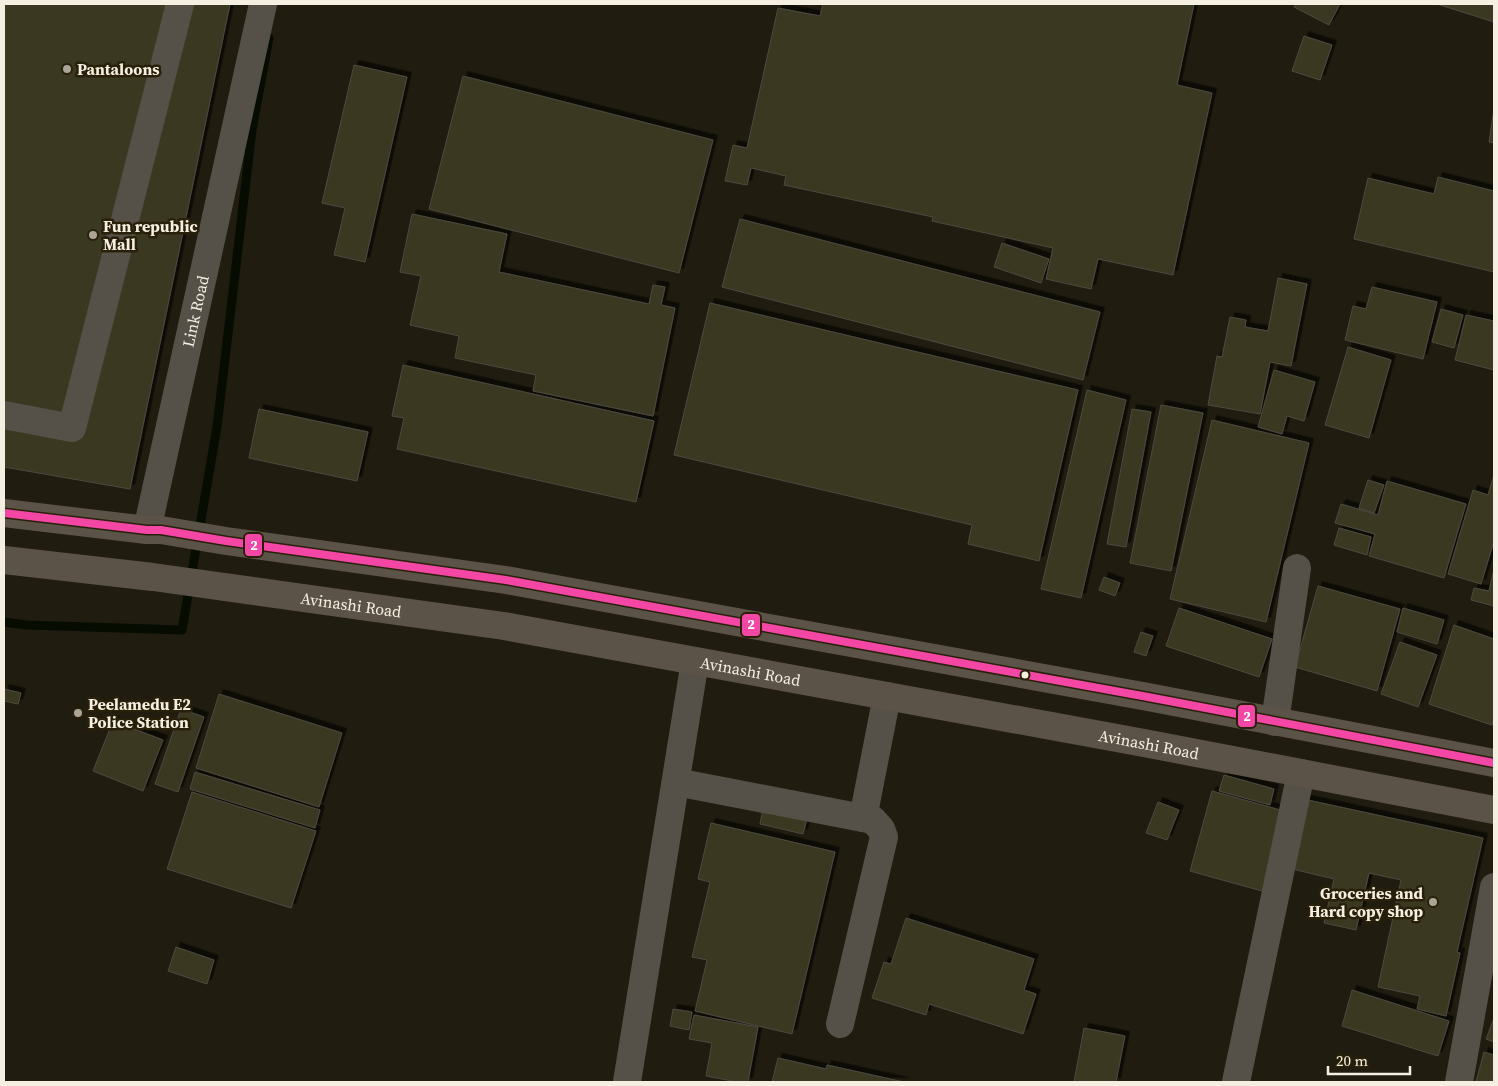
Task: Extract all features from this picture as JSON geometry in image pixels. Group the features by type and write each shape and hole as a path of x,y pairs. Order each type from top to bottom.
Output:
{"main road":[{"path":"4,513 154,530 506,580 1494,763"},
{"name":"Avinashi Road","path":"4,560 153,577 504,626 1494,810"}],"street":[{"path":"4,415 72,428 180,4"},
{"name":"Link Road","path":"154,530 263,4"},
{"path":"1275,722 1297,568"},
{"path":"627,1082 695,661"},
{"path":"863,818 887,696"},
{"path":"1236,1082 1301,773"},
{"path":"676,782 873,820 881,829 884,837 840,1024"},
{"path":"1459,1082 1494,887"}],"building":[{"name":"Fun republic Mall","path":"4,4 230,4 130,489 4,467"},
{"path":"823,4 1194,4 1177,85 1212,93 1173,275 1098,259 1091,289 1046,279 1053,248 932,221 933,217 784,185 786,176 751,168 747,185 725,181 733,145 747,148 778,8 820,16"},
{"path":"1296,4 1340,4 1329,25 1294,7"},
{"path":"1437,4 1494,4 1494,22"},
{"path":"1304,36 1332,45 1320,80 1292,71"},
{"path":"354,65 407,77 365,262 334,255 345,208 322,203"},
{"path":"463,76 713,140 679,273 429,209"},
{"path":"1494,109 1494,143 1489,142"},
{"path":"1438,177 1494,191 1494,272 1354,239 1368,178 1434,194"},
{"path":"412,214 507,234 499,272 649,304 653,285 665,287 661,305 675,308 653,416 533,391 536,375 455,358 459,336 410,325 421,276 400,272"},
{"path":"740,219 1100,312 1083,380 722,287"},
{"path":"1002,243 1049,259 1041,283 994,267"},
{"path":"1278,278 1307,284 1291,366 1270,362 1260,414 1208,405 1217,356 1222,357 1230,317 1246,320 1245,327 1268,331"},
{"path":"1372,287 1437,302 1423,359 1345,340 1353,306 1366,309"},
{"path":"710,303 1078,390 1039,561 968,544 972,525 674,455"},
{"path":"1441,309 1463,315 1454,348 1432,342"},
{"path":"1466,315 1494,321 1494,370 1455,360"},
{"path":"1348,347 1391,360 1369,438 1325,425"},
{"path":"403,365 654,421 636,502 397,449 404,418 392,416"},
{"path":"1274,370 1315,382 1304,421 1287,416 1282,434 1258,427"},
{"path":"1087,390 1126,400 1081,598 1041,589"},
{"path":"1161,405 1203,413 1171,571 1130,563"},
{"path":"259,409 368,432 357,481 249,458"},
{"path":"1132,409 1151,412 1126,547 1107,544"},
{"path":"1212,420 1309,443 1266,622 1170,599"},
{"path":"1494,475 1494,541 1481,584 1448,574 1473,490 1488,495"},
{"path":"1368,480 1384,485 1374,513 1359,508"},
{"path":"1387,481 1466,504 1444,578 1369,556 1375,534 1335,523 1341,504 1378,515"},
{"path":"1339,528 1371,537 1367,555 1334,545"},
{"path":"1494,569 1494,606 1471,600 1474,588 1489,591"},
{"path":"1104,577 1120,583 1115,596 1099,590"},
{"path":"1318,586 1400,609 1377,691 1295,667"},
{"path":"1179,608 1272,639 1259,677 1166,646"},
{"path":"1403,608 1444,620 1437,644 1397,632"},
{"path":"1454,625 1494,639 1494,717 1492,725 1429,704"},
{"path":"1141,632 1153,636 1146,656 1134,652"},
{"path":"1400,642 1437,655 1418,707 1381,694"},
{"path":"4,689 21,693 18,704 4,701"},
{"path":"219,694 342,733 319,807 196,768"},
{"path":"181,709 204,717 178,792 155,784"},
{"path":"113,721 163,740 143,791 93,771"},
{"path":"195,772 320,810 315,828 190,789"},
{"path":"1224,775 1274,789 1270,805 1219,791"},
{"path":"1212,791 1291,813 1269,893 1190,871"},
{"path":"192,792 316,831 291,908 167,869"},
{"name":"Groceries and Hard copy shop","path":"1303,799 1483,838 1457,952 1460,953 1446,1016 1417,1009 1420,996 1378,987 1401,880 1369,873 1356,930 1324,923 1334,879 1288,868"},
{"path":"1158,802 1179,810 1167,840 1146,833"},
{"path":"763,809 807,819 803,834 760,824"},
{"path":"711,823 835,852 792,1034 695,1011 707,960 692,957 710,882 698,879"},
{"path":"906,918 1034,959 1024,990 1036,994 1023,1034 929,1004 926,1015 872,998 884,962 891,964"},
{"path":"176,947 214,960 207,984 168,971"},
{"path":"1352,990 1449,1021 1438,1056 1342,1026"},
{"path":"673,1009 692,1012 689,1030 670,1026"},
{"path":"694,1015 758,1027 748,1082 706,1076 712,1043 689,1039"},
{"path":"1494,1018 1494,1042 1486,1039"},
{"path":"1084,1028 1125,1036 1116,1082 1074,1082"},
{"path":"1484,1052 1494,1055 1494,1082 1476,1082"},
{"path":"778,1058 826,1069 827,1065 904,1082 772,1082"}],"waterway":[{"path":"4,622 26,625 182,630 217,427 252,130 269,38"}],"transit line":[{"name":"2","path":"4,513 147,530 161,530 226,541 506,580 1148,697 1494,763"}],"place":[{"name":"Pantaloons","path":"67,69"},
{"name":"Fun republic Mall","path":"93,235"},
{"name":"Peelamedu E2 Police Station","path":"78,713"},
{"name":"Groceries and Hard copy shop","path":"1433,902"}]}
